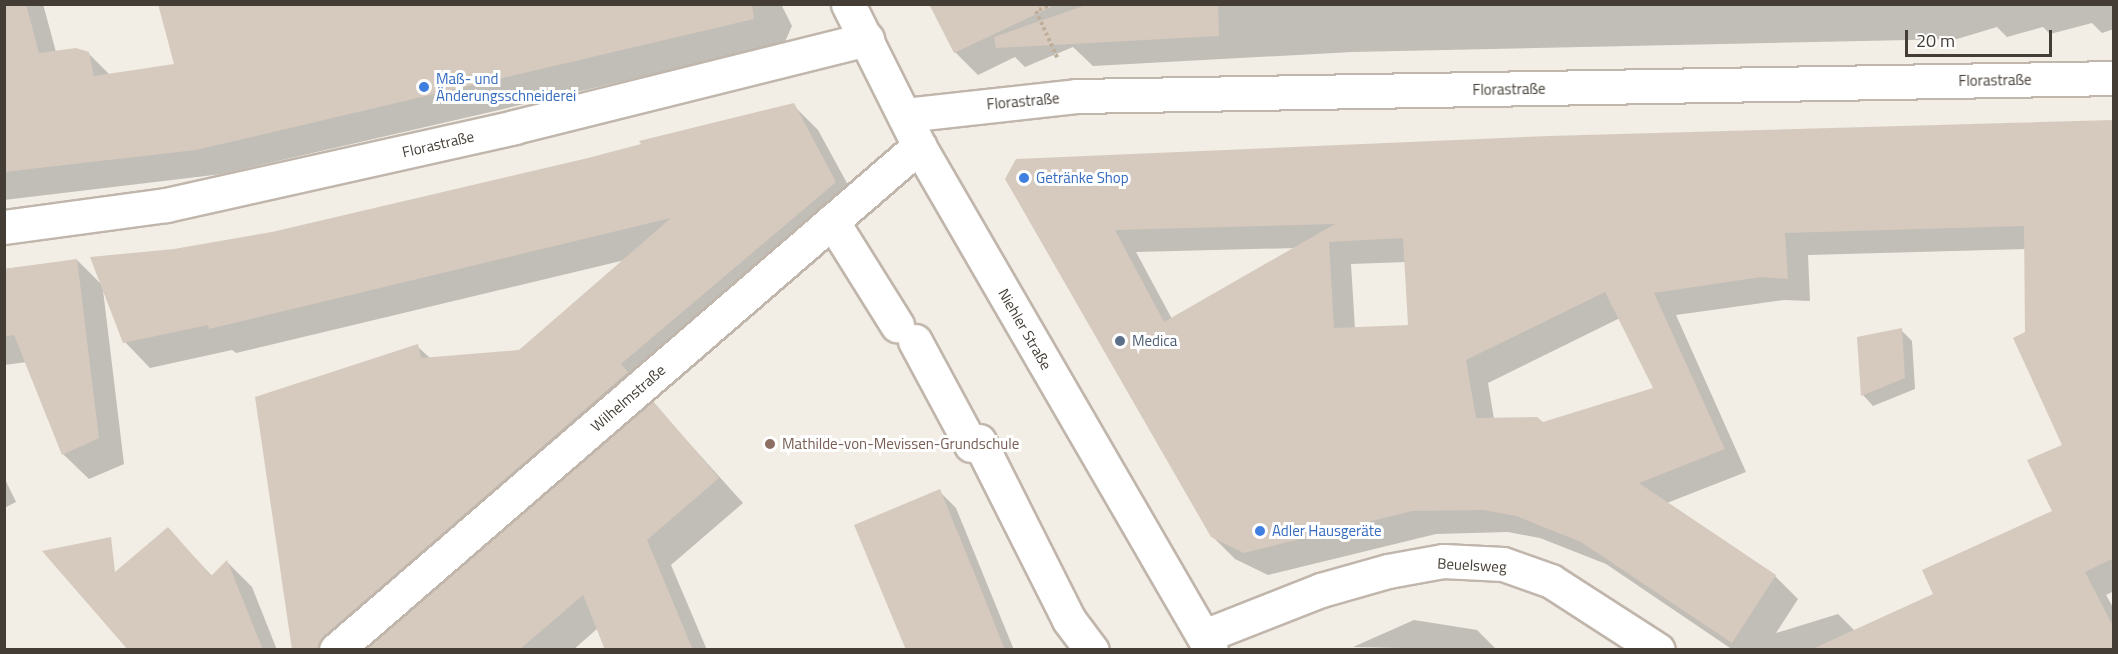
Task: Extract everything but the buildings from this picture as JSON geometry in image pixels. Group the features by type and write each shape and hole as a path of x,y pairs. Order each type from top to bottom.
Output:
{"street":[{"name":"Niehler Straße","path":"848,4 919,146 1207,643"},
{"name":"Florastraße","path":"4,227 166,205 514,127 867,39"},
{"name":"Florastraße","path":"905,116 1076,96 2114,78"},
{"name":"Wilhelmstraße","path":"336,650 919,146"},
{"path":"832,221 975,443 1070,620 1092,650"},
{"name":"Beuelsweg","path":"1207,643 1321,590 1388,570 1443,561 1503,564 1551,581 1658,650"}],"path":[{"path":"1053,4 1036,11 1076,96"}],"place":[{"name":"Maß- und Änderungsschneiderei","path":"424,87"},
{"name":"Getränke Shop","path":"1024,178"},
{"name":"Medica","path":"1120,341"},
{"name":"Mathilde-von-Mevissen-Grundschule","path":"770,444"},
{"name":"Adler Hausgeräte","path":"1260,531"}]}
